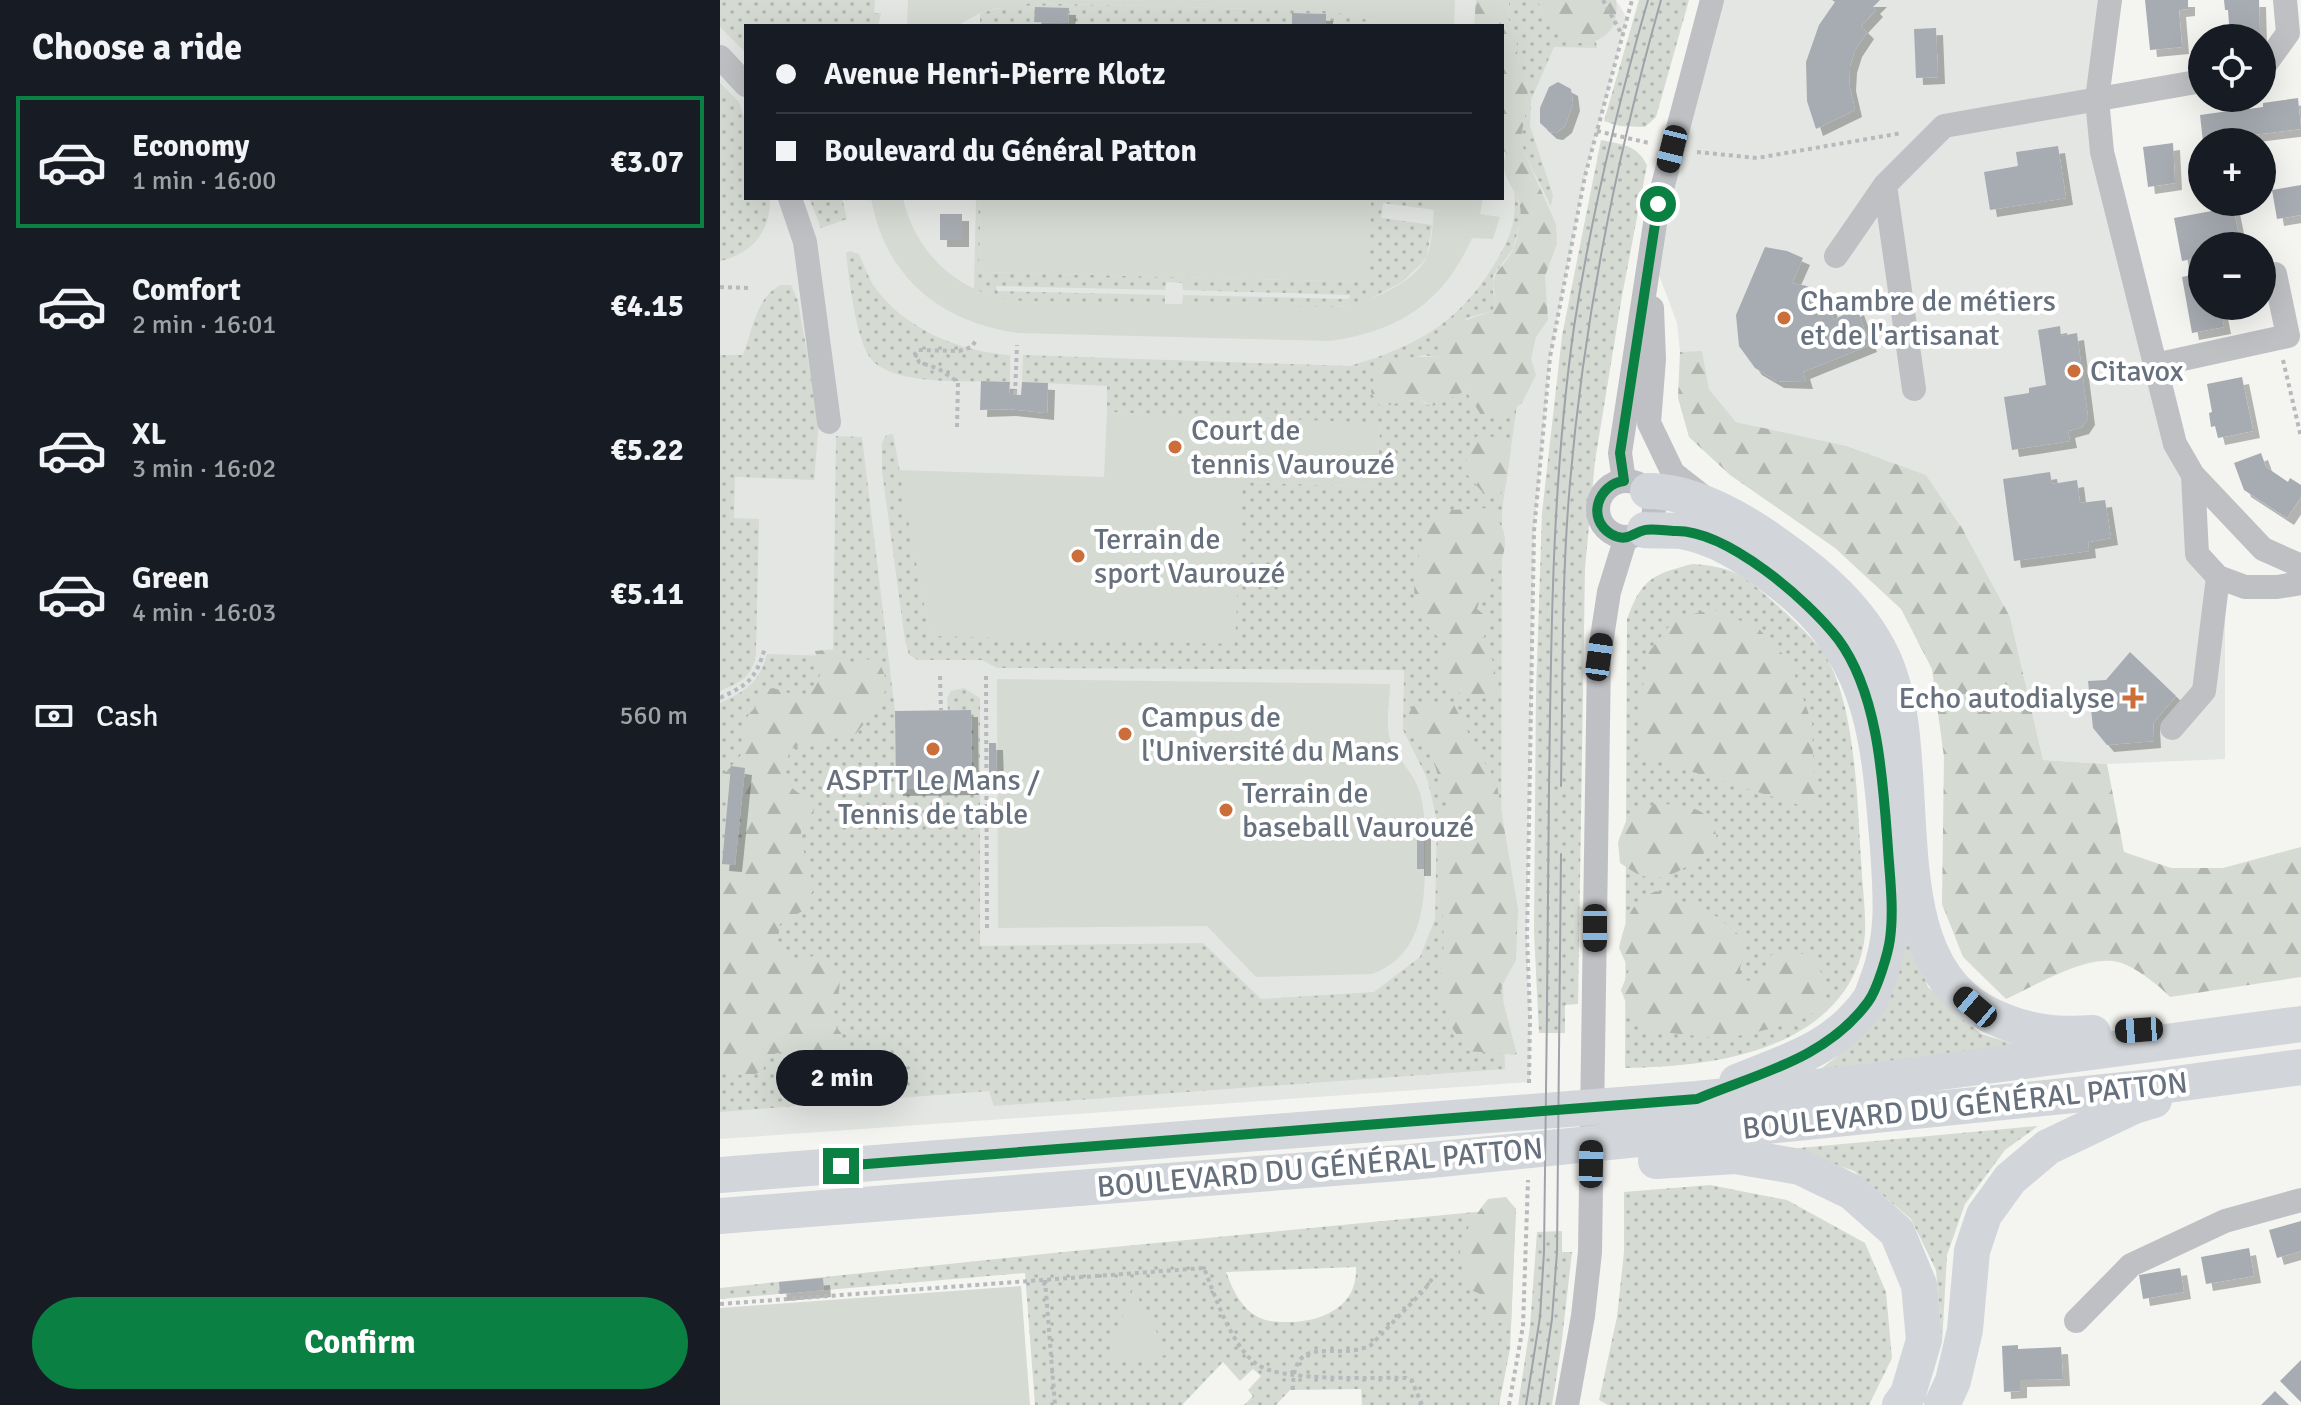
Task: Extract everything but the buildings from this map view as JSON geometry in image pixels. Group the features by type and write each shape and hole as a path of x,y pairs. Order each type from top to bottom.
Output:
{"highway":[{"path":"1636,486 1691,500 1765,535 1826,584 1864,625 1883,658 1901,726 1918,915 1926,943 1938,969 1954,990 1975,1007 1994,1018 2037,1033 2075,1034 2139,1030 2301,1010"},
{"path":"1636,534 1679,531 1714,540 1737,552 1800,597 1839,640 1858,674 1874,727 1883,788 1890,876 1890,940 1870,1000 1826,1045 1697,1099"},
{"name":"BOULEVARD DU GÉNÉRAL PATTON","path":"720,1175 1697,1099 1865,1082 2301,1024"},
{"name":"BOULEVARD DU GÉNÉRAL PATTON","path":"720,1216 1411,1162 2153,1087 2301,1067"},
{"path":"1942,1405 1953,1381 1965,1330 1972,1251 1984,1215 2010,1179 2048,1147 2134,1106 2240,1076"},
{"path":"1411,1162 1472,1174 1735,1156 1800,1167 1852,1192 1897,1232 1919,1285 1924,1340 1908,1394 1900,1405"}],"street":[{"path":"1636,486 1620,453 1649,248 1712,0"},
{"path":"2110,0 2097,99 2102,152 2175,444 2193,475 2263,549 2301,566"},
{"path":"2276,50 2288,33 2285,0"},
{"path":"720,57 744,83"},
{"path":"1836,256 1885,185 1944,126 2188,83"},
{"path":"1885,185 1914,389"},
{"path":"791,200 805,242 829,422"},
{"path":"1649,248 1654,359 1649,423 1673,473 1725,514"},
{"path":"2155,365 2288,336 2276,279"},
{"path":"2193,475 2197,554 2218,577 2245,587 2301,583"},
{"path":"1567,1405 1583,1316 1590,1252 1599,657 1609,592 1636,534 1654,515 1652,497 1636,486 1616,482 1603,491 1597,507 1598,517 1614,535 1636,534"},
{"path":"2172,728 2204,691 2218,577"},
{"path":"2076,1321 2131,1265 2225,1221 2301,1200"}],"path":[{"path":"1603,0 1621,33"},
{"path":"1530,1016 1527,936 1534,531 1550,357 1585,176 1632,0"},
{"path":"1716,155 1757,158 1944,126"},
{"path":"1597,131 1672,149"},
{"path":"720,287 751,288"},
{"path":"2278,338 2301,437"},
{"path":"957,427 958,382 939,369 919,362 915,354 918,350 959,351 972,347 976,340"},
{"path":"1015,394 1017,345"},
{"path":"720,698 746,686 759,667 765,648"},
{"path":"940,676 941,710"},
{"path":"986,676 987,928"},
{"path":"1509,1405 1523,1326 1527,1252"},
{"path":"720,1304 1204,1268 1225,1322 1256,1364 1272,1371 1293,1374 1406,1378 1412,1381 1422,1405"},
{"path":"1293,1390 1296,1364 1309,1353 1364,1348 1376,1342 1434,1276"},
{"path":"1045,1280 1055,1405"}],"shaded area":[{"name":"Campus de l'Université du Mans","path":"720,0 1616,0 1627,18 1585,176 1550,357 1534,531 1527,936 1530,1082 720,1139"},
{"path":"1713,0 2110,0 2097,99 2197,554 2225,614 2225,759 2107,764 2043,760 2010,617 1962,528 1926,475 1847,446 1736,422 1709,389 1702,352 1680,352 1677,323 1649,248"}],"green space":[{"path":"720,0 875,0 874,13 881,13 878,24 744,24 744,51 720,27"},
{"path":"908,0 1455,0 1454,24 1378,24 1354,15 1329,11 1032,3 980,13 961,24 907,24"},
{"path":"1476,0 1509,0 1508,18 1516,38 1518,60 1527,79 1528,100 1521,137 1524,152 1556,224 1557,244 1545,276 1548,320 1536,337 1531,359 1536,375 1522,403 1499,419 1481,415 1466,391 1436,405 1415,400 1380,406 1371,392 1376,367 1407,358 1440,358 1439,339 1452,325 1492,311 1497,301 1494,278 1516,243 1519,201 1507,179 1504,163 1504,24 1474,24"},
{"path":"1509,0 1538,0 1543,15 1596,42 1597,48 1554,47 1531,100 1530,126 1553,195 1551,206 1524,152 1521,137 1528,100 1527,79 1518,60 1516,38 1508,18"},
{"path":"1538,0 1616,0 1615,22 1605,36 1597,40 1566,42 1543,15"},
{"path":"1639,0 1689,0 1656,117 1645,127 1620,126 1604,121"},
{"path":"1032,3 1329,11 1354,15 1378,24 1326,24 1326,14 1293,13 1292,24 980,24 980,13"},
{"path":"720,83 739,102 744,117 744,200 770,200 767,221 757,239 741,253 720,261"},
{"path":"1601,140 1633,149 1647,165 1595,461 1585,568 1578,1004 1565,1005 1565,1033 1539,1033 1534,932 1536,692 1542,513 1562,336"},
{"path":"1514,189 1522,214 1513,249 1493,276 1493,292 1497,301 1492,311 1467,318 1441,358 1424,355 1407,359 1405,401 1419,400 1428,405 1466,391 1481,414 1517,405 1502,510 1501,908 1505,1069 994,1106 989,1091 720,1112 720,703 750,685 760,672 767,654 833,656 836,436 862,437 895,711 896,789 970,710 948,710 947,698 951,691 964,688 980,698 980,946 1203,943 1261,999 1374,992 1420,957 1435,919 1437,820 1427,778 1403,730 1404,670 997,668 982,660 918,660 909,655 905,640 882,471 882,443 886,435 893,434 930,636 1242,482 1377,487 1380,424 1107,412 1107,386 1022,382 1023,355 1350,366 1374,358 1433,330 1450,318 1480,286 1509,237 1515,211"},
{"path":"810,200 842,200 847,219 821,228"},
{"path":"872,200 904,200 909,219 931,256 963,283 1003,298 1025,301 1341,307 1390,290 1421,266 1430,243 1435,200 1483,200 1480,214 1500,217 1493,239 1472,238 1448,280 1416,310 1378,330 1331,341 1018,333 990,327 964,318 920,291 903,273 878,226"},
{"path":"976,200 981,200 979,272 1368,282 1371,200 1435,200 1434,210 1383,203 1381,218 1432,225 1427,256 1402,282 1360,304 1322,309 1182,305 1183,295 1349,299 1350,295 1183,290 1182,283 1166,282 1165,290 996,286 997,291 1165,295 1165,305 1010,301 974,290"},
{"path":"981,200 1371,200 1369,282 979,272"},
{"path":"846,253 859,254 872,283 884,299 915,324 951,343 1010,355 1010,382 917,378 883,369 872,360 866,352 854,310"},
{"path":"782,285 791,285 798,301 819,422 814,480 735,477 734,518 759,519 756,653 745,678 720,691 720,355 743,355 761,305"},
{"path":"1702,351 1709,389 1736,422 1847,446 1926,475 1962,528 2010,617 2043,760 2107,764 2124,852 2171,868 2223,868 2301,847 2301,977 2170,997 2131,967 2105,961 2076,967 2006,999 1963,957 1942,904 1944,757 1932,669 1901,609 1835,548 1730,475 1689,437 1678,398 1680,352"},
{"path":"1107,412 1380,423 1377,487 1243,482 1235,644 930,636 899,470 1104,477"},
{"path":"1478,436 1495,437 1511,449 1506,485 1498,497 1485,495 1464,471 1471,440"},
{"path":"1489,508 1503,530 1504,550 1477,609 1493,622 1483,638 1494,664 1498,695 1479,699 1461,694 1440,680 1440,655 1447,644 1421,617 1414,588 1415,572 1430,520 1450,510"},
{"path":"1692,564 1728,570 1758,589 1818,645 1835,674 1853,753 1864,940 1859,963 1845,990 1825,1012 1802,1030 1746,1053 1715,1060 1625,1068 1627,619 1638,595 1650,581"},
{"path":"1715,610 1758,628 1790,662 1812,723 1815,810 1638,755 1640,702 1649,652 1676,617"},
{"path":"836,649 852,665 860,660 876,659 883,670 885,690 877,708 855,735 834,737 819,745 799,745 790,750 783,775 790,786 815,806 811,820 801,830 813,896 811,906 780,924 777,945 788,959 802,962 818,953 834,966 840,982 831,1020 841,1033 849,1054 834,1069 814,1081 794,1070 781,1052 767,1056 763,1071 752,1075 737,1074 723,1066 720,1068 720,861 742,839 743,822 721,795 720,779 741,755 743,726 748,715 760,703 761,691 773,688 808,699 821,673 815,651"},
{"path":"997,679 1390,684 1390,739 1417,785 1424,818 1424,894 1411,942 1389,966 1372,974 1256,977 1207,926 998,928"},
{"path":"1454,705 1496,780 1518,909 1516,960 1500,989 1517,1055 1468,1051 1450,1025 1439,985 1444,944 1440,857 1450,818 1432,755 1405,721 1413,706"},
{"path":"1655,804 1696,809 1710,820 1717,841 1684,868 1664,877 1653,878 1640,875 1620,863 1618,842 1628,816"},
{"path":"1901,879 1909,937 1928,987 1981,1034 2025,1047 1818,1071 1835,1058 1881,1008"},
{"path":"1656,891 1718,917 1747,942 1740,968 1742,979 1757,983 1771,955 1801,953 1814,957 1826,983 1821,1010 1774,1028 1724,1039 1654,1031 1639,1024 1629,1011 1621,990 1629,970 1619,948 1634,907"},
{"path":"2038,1126 2005,1150 1965,1204 1947,1255 1942,1343 1936,1270 1911,1219 1854,1171 1789,1149"},
{"path":"1710,1185 1787,1200 1865,1243 1886,1292 1892,1358 1869,1405 1608,1405 1599,1400 1617,1317 1624,1252 1624,1192"},
{"path":"1506,1197 1516,1209 1511,1326 1494,1321 1487,1314 1485,1296 1471,1290 1460,1256 1465,1234 1488,1199"},
{"path":"1516,1208 1510,1349 1499,1405 1362,1405 1361,1389 1290,1390 1276,1405 1244,1405 1253,1396 1248,1390 1261,1376 1253,1369 1240,1381 1223,1362 1182,1405 1035,1405 1025,1273 720,1299 720,1288","holes":["1356,1267 1355,1280 1346,1300 1329,1313 1306,1321 1276,1322 1258,1317 1246,1308 1234,1292 1226,1272"]},
{"path":"1562,1231 1562,1252 1572,1252 1552,1405 1518,1405 1530,1327 1537,1232"},
{"path":"1021,1286 1030,1405 720,1405 720,1308"},
{"path":"1133,1289 1169,1354 1139,1362 1106,1359"}],"tram line":[{"path":"1526,1405 1540,1317 1544,1252 1551,674 1561,442 1574,327 1588,245 1615,121 1648,0"},
{"path":"1561,786 1565,559 1576,421 1593,300 1616,179 1661,0"},
{"path":"1539,1405 1552,1319 1557,1252 1561,854"}],"place":[{"name":"Chambre de métiers et de l'artisanat","path":"1784,318"},
{"name":"Citavox","path":"2074,371"},
{"name":"Court de tennis Vaurouzé","path":"1175,447"},
{"name":"Terrain de sport Vaurouzé","path":"1078,556"},
{"name":"Echo autodialyse","path":"2133,698"},
{"name":"Campus de l'Université du Mans","path":"1125,734"},
{"name":"ASPTT Le Mans / Tennis de table","path":"933,749"},
{"name":"Terrain de baseball Vaurouzé","path":"1226,810"}],"route":[{"path":"841,1166 1697,1099 1826,1045 1870,1000 1890,940 1890,876 1883,788 1874,727 1858,674 1839,640 1800,597 1737,552 1714,540 1679,531 1645,530 1633,536 1614,535 1598,517 1597,507 1603,491 1616,482 1624,481 1620,453 1658,204"}]}
